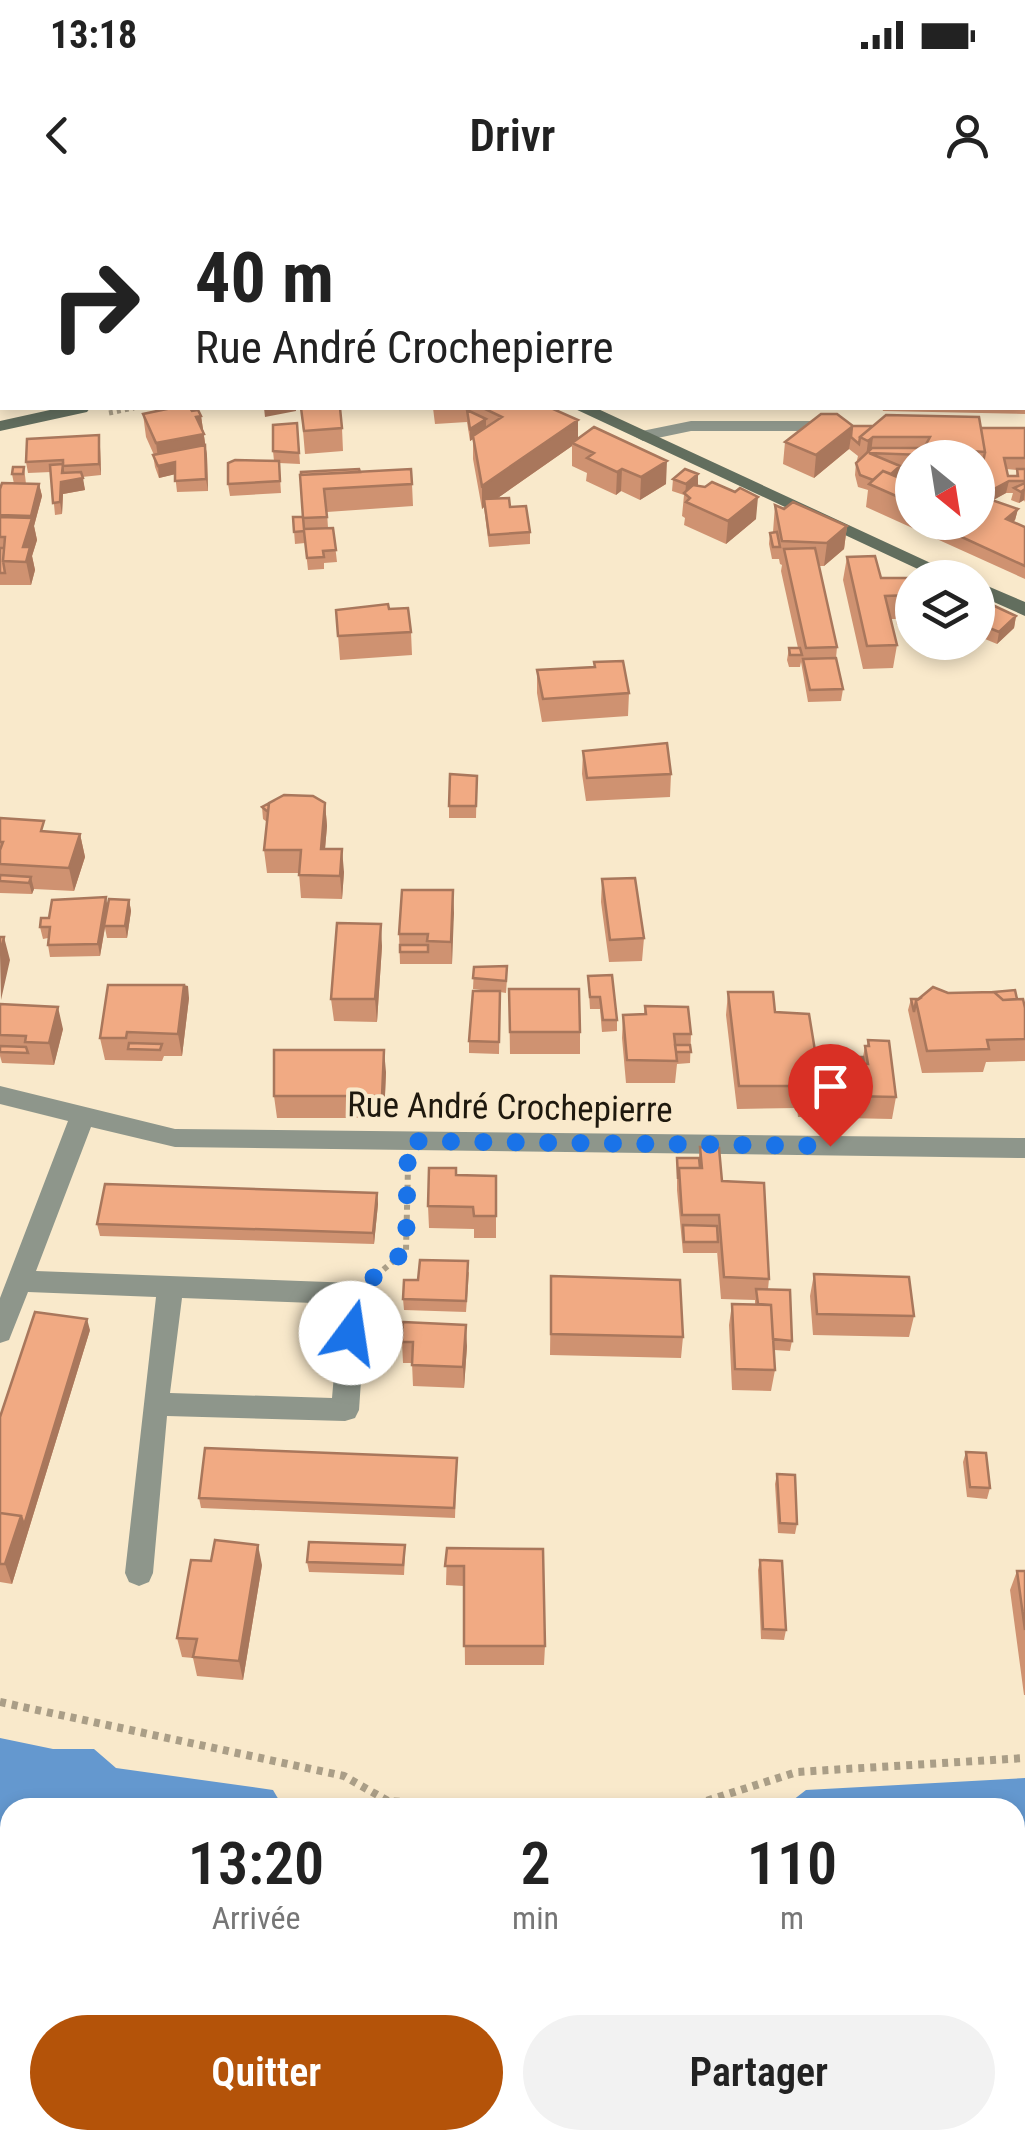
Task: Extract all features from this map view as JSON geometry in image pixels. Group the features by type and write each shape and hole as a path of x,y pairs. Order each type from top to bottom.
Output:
{"main road":[{"path":"0,426 72,410"},
{"path":"586,410 914,560"},
{"path":"995,596 1025,610"}],"street":[{"path":"642,436 691,426 777,417 861,426"},
{"name":"Rue André Crochepierre","path":"0,1094 175,1138 1025,1148"},
{"path":"0,1332 83,1115"},
{"path":"20,1280 354,1294 345,1410 155,1404"},
{"path":"139,1573 170,1287"}],"path":[{"path":"354,1294 406,1250 408,1141"},
{"path":"0,1702 344,1776 381,1798"},
{"path":"716,1798 798,1772 1025,1758"}],"water":[{"path":"0,1738 53,1749 94,1749 116,1768 273,1790 278,1798 0,1798"},
{"path":"1025,1778 1025,1798 796,1798 806,1790"}],"building":[{"path":"198,410 201,416 196,417 204,434 156,443 143,414"},
{"path":"301,410 340,410 342,428 304,431"},
{"path":"467,410 486,419 470,429"},
{"path":"487,410 556,410 578,420 482,486 473,436 502,417"},
{"path":"821,414 837,414 853,426 816,455 785,442"},
{"path":"886,415 979,417 983,440 873,437 868,441 860,437"},
{"path":"297,423 299,453 273,451 273,425"},
{"path":"852,426 873,426 860,437 859,444 851,437"},
{"path":"594,427 667,461 641,477 622,469 617,472 587,458 594,453 572,443"},
{"path":"981,428 1025,428 1025,458 1004,458 1008,476 1018,476 1017,469 1025,469 1025,481 1009,481 995,488 995,440 983,440"},
{"path":"99,435 99,464 63,466 63,460 26,462 27,439"},
{"path":"205,445 206,479 175,481 175,462 158,466 153,455"},
{"path":"872,448 895,448 895,454 869,453 895,464 891,474 883,471 873,480 860,475 856,463"},
{"path":"279,461 280,481 228,484 228,463"},
{"path":"63,464 62,473 81,472 83,478 61,482 60,502 53,503 50,465"},
{"path":"13,467 24,467 23,474 12,474"},
{"path":"411,469 412,484 324,489 327,517 303,518 300,475"},
{"path":"685,469 698,474 686,484 673,479"},
{"path":"883,471 895,476 895,495 869,484"},
{"path":"301,472 360,472 301,475"},
{"path":"712,482 758,497 728,521 686,502 690,498 684,493 693,485 705,487"},
{"path":"2,483 39,484 31,516 0,515"},
{"path":"509,498 510,507 526,506 530,532 489,535 484,499"},
{"path":"995,501 1018,509 1006,519 1025,527 1025,566 968,540 995,540"},
{"path":"793,502 847,526 827,543 782,541 775,505 784,509"},
{"path":"0,517 32,518 23,547 30,547 26,562 3,561 5,537 0,537"},
{"path":"293,517 303,517 304,529 333,528 336,550 323,551 324,557 307,558 304,531 294,532"},
{"path":"777,532 780,547 773,547 770,533"},
{"path":"0,548 4,548 5,573 0,573"},
{"path":"815,548 837,647 806,648 784,549"},
{"path":"875,556 881,578 895,578 895,596 885,596 895,645 867,646 847,557"},
{"path":"388,604 389,609 408,608 411,632 338,636 336,610"},
{"path":"995,606 1016,616 999,632 995,630"},
{"path":"789,648 800,648 802,655 790,655"},
{"path":"836,658 843,689 810,690 803,659"},
{"path":"623,661 629,693 543,699 537,670 595,667 594,662"},
{"path":"667,743 671,774 587,778 583,751"},
{"path":"450,774 477,776 476,806 449,806"},
{"path":"284,795 313,796 325,803 321,849 342,849 340,876 299,875 301,850 264,850 269,803"},
{"path":"0,818 44,821 41,831 80,834 69,868 0,864"},
{"path":"0,875 31,877 29,883 0,881"},
{"path":"635,878 644,938 610,940 602,879"},
{"path":"402,890 453,890 451,942 427,941 428,934 399,934"},
{"path":"106,897 98,944 48,945 50,927 40,927 41,918 49,918 52,900"},
{"path":"109,899 129,900 125,926 104,926"},
{"path":"337,923 381,924 375,999 331,999"},
{"path":"400,945 428,945 428,952 400,952"},
{"path":"507,966 506,981 473,978 474,967"},
{"path":"612,975 617,1020 603,1020 600,997 590,997 588,976"},
{"path":"108,985 184,985 178,1034 127,1032 126,1038 100,1038"},
{"path":"933,987 948,993 994,992 1003,1000 1023,999 1025,1039 987,1040 989,1049 927,1051 916,1001"},
{"path":"509,989 579,989 580,1032 510,1032"},
{"path":"1015,990 1017,999 1003,1000 994,992"},
{"path":"473,991 500,991 499,1042 469,1041"},
{"path":"728,992 773,992 775,1012 809,1014 817,1063 868,1064 868,1040 889,1041 896,1097 801,1095 801,1086 739,1086"},
{"path":"0,1004 58,1007 49,1043 25,1042 26,1036 0,1035"},
{"path":"645,1006 688,1007 691,1034 674,1034 677,1061 627,1060 623,1015 646,1014"},
{"path":"129,1043 162,1044 160,1050 128,1049"},
{"path":"675,1045 690,1045 691,1052 676,1052"},
{"path":"0,1046 26,1047 28,1053 0,1052"},
{"path":"274,1050 384,1050 382,1096 274,1096"},
{"path":"833,1057 863,1057 864,1064 833,1063"},
{"path":"700,1147 719,1148 722,1181 764,1183 769,1279 724,1277 719,1215 682,1215 679,1168 702,1168"},
{"path":"677,1158 699,1158 700,1168 679,1168 678,1179"},
{"path":"429,1168 456,1168 456,1175 496,1176 496,1216 474,1216 473,1207 428,1206"},
{"path":"105,1184 377,1193 373,1233 97,1224"},
{"path":"683,1225 717,1226 718,1242 684,1242"},
{"path":"420,1260 468,1261 466,1301 403,1299 404,1280 418,1280"},
{"path":"814,1274 909,1277 914,1316 817,1314"},
{"path":"551,1276 680,1280 683,1337 551,1334"},
{"path":"756,1289 790,1290 792,1341 773,1339 771,1305 758,1304"},
{"path":"732,1304 771,1305 775,1370 735,1369"},
{"path":"35,1312 87,1319 24,1525 21,1516 0,1513 0,1417"},
{"path":"403,1322 466,1325 463,1367 412,1365 413,1342 402,1342"},
{"path":"205,1448 457,1458 454,1508 199,1498"},
{"path":"966,1452 986,1453 990,1488 970,1487"},
{"path":"777,1474 795,1475 797,1524 780,1523"},
{"path":"0,1513 21,1516 5,1564 0,1564"},
{"path":"215,1540 258,1545 239,1661 193,1657 197,1639 177,1638 191,1560 211,1561"},
{"path":"309,1542 405,1545 403,1565 307,1562"},
{"path":"447,1548 543,1549 545,1646 464,1646 464,1566 445,1566"},
{"path":"760,1560 782,1561 786,1630 763,1629"},
{"path":"1017,1571 1025,1571 1025,1630"}],"route":[{"path":"351,1333 354,1294 406,1250 408,1141 830,1146"}]}
